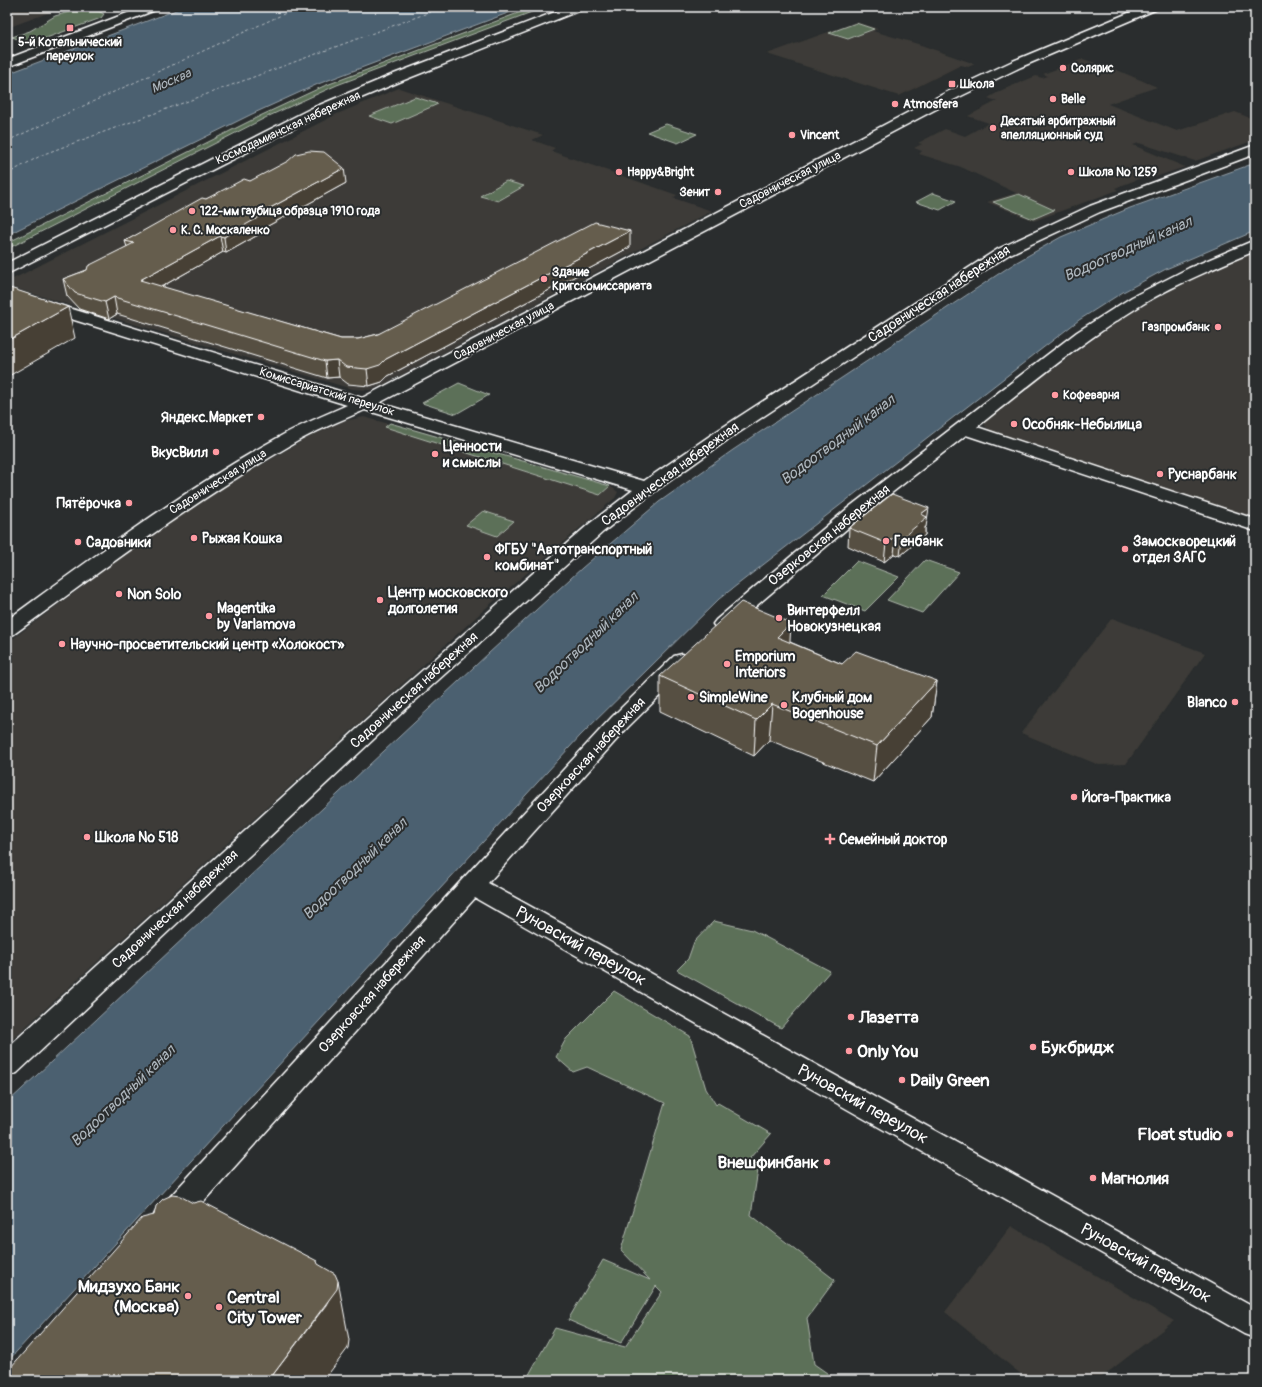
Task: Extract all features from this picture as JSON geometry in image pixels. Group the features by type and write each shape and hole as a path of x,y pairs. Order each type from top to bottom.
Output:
{"street":[{"path":"7,57 140,7"},
{"path":"7,63 154,7"},
{"name":"Космодамианская набережная","path":"7,269 315,112 399,77 579,7"},
{"name":"Садовническая улица","path":"7,630 114,551 207,488 286,440 393,390 954,94 1017,64 1153,7"},
{"name":"Садовническая набережная","path":"7,1065 488,623 596,528 647,488 732,428 1003,252 1080,215 1255,149"},
{"name":"Озерковская набережная","path":"150,1241 620,722 704,640 855,512 1044,364 1115,314 1180,278 1255,245"},
{"name":"Комиссариатский переулок","path":"7,294 363,404 647,488"},
{"path":"963,428 1255,525"},
{"name":"Руновский переулок","path":"472,885 1255,1324"}],"shaded area":[{"path":"7,7 64,7 7,28"},
{"path":"856,22 878,29 873,31 918,44 975,64 968,67 961,65 899,96 767,54"},
{"path":"1083,59 1117,70 1157,87 1108,104 1177,131 1235,112 1255,120 1255,140 1195,161 1139,143 1133,145 1185,167 1149,179 1144,177 1115,188 1118,190 1034,221 987,202 1016,193 961,167 919,154 922,151 914,148 922,144 918,143 945,129 965,136 989,123 968,116 997,101 988,98 1002,90 1036,76 1042,78 1048,76 1043,74"},
{"path":"399,88 543,135 532,140 555,148 551,151 677,195 673,198 712,211 379,387 370,390 352,389 13,288 13,279 337,114"},
{"path":"1255,251 1255,518 996,434 986,427 984,423 985,420 1012,397 1019,397 1029,388 1027,385 1046,370 1051,371 1123,317 1177,287 1176,284 1223,263 1228,263"},
{"path":"364,417 610,486 618,492 615,498 486,608 7,1044 7,643 135,547 214,493 307,438 343,421"},
{"path":"1112,618 1205,653 1126,764 1099,765 1021,733"},
{"path":"1011,1226 1174,1321 1098,1380 1028,1380 945,1312"}],"green space":[{"path":"534,7 545,7 337,85 269,116 7,249 7,243 262,115 324,86"},
{"path":"76,10 98,11 104,14 101,18 38,41 26,42 12,37 30,31 55,16"},
{"path":"856,23 874,29 848,39 829,33"},
{"path":"415,97 438,104 392,124 369,116"},
{"path":"666,124 697,134 678,143 647,132"},
{"path":"506,181 524,186 498,201 480,196"},
{"path":"933,193 956,201 940,210 916,202"},
{"path":"1019,194 1054,210 1033,219 993,202"},
{"path":"459,383 489,395 456,414 422,403"},
{"path":"390,423 610,486 600,495 385,427"},
{"path":"483,511 514,521 497,536 466,525"},
{"path":"925,560 959,572 922,613 887,600"},
{"path":"857,561 899,577 865,611 823,595"},
{"path":"714,921 752,930 830,971 781,1028 677,970 688,959 694,942"},
{"path":"614,991 690,1036 706,1089 716,1105 718,1103 771,1134 750,1158 758,1170 751,1215 835,1280 807,1318 814,1364 837,1380 526,1380 555,1328 625,1347 662,1292 656,1286 621,1343 568,1320 603,1260 650,1280 621,1250 665,1103 587,1067 573,1072 556,1057 566,1039"}],"water":[{"name":"Москва","path":"184,7 524,7 318,84 252,114 7,235 7,74"},
{"name":"Водоотводный канал","path":"1255,163 1255,231 1166,269 1123,292 1079,320 719,599 580,736 7,1362 7,1103 489,653 582,568 659,502 733,450 1015,263 1061,237 1130,208"}],"building":[{"path":"309,151 324,152 344,168 259,214 263,215 224,237 220,236 140,280 341,339 358,339 378,334 595,222 630,231 386,359 380,365 367,369 346,367 337,360 325,361 114,297 105,302 75,293 63,279 87,270 88,266 134,243 125,241 202,198 206,199 244,179 250,181 288,161 296,154"},
{"path":"7,287 68,307 7,341"},
{"path":"892,494 929,508 921,514 927,517 902,538 896,536 886,543 849,528"},
{"path":"741,602 791,623 777,637 842,664 856,651 937,681 877,746 772,704 756,720 660,676"},
{"path":"172,1195 180,1196 193,1203 201,1201 317,1261 318,1264 335,1274 338,1281 337,1289 269,1380 9,1380 10,1368 142,1218 154,1215 156,1206 163,1199"}],"ferry route":[{"path":"7,141 299,7"},
{"path":"7,174 44,154 444,7"}],"place":[{"name":"5-й Котельнический переулок","path":"70,28"},
{"name":"Солярис","path":"1063,68"},
{"name":"Школа","path":"952,84"},
{"name":"Belle","path":"1053,99"},
{"name":"Atmosfera","path":"895,104"},
{"name":"Десятый арбитражный апелляционный суд","path":"993,128"},
{"name":"Vincent","path":"792,135"},
{"name":"Happy&Bright","path":"619,172"},
{"name":"Школа № 1259","path":"1071,172"},
{"name":"Зенит","path":"718,192"},
{"name":"122-мм гаубица образца 1910 года","path":"192,211"},
{"name":"К. С. Москаленко","path":"173,230"},
{"name":"Здание Кригскомиссариата","path":"544,279"},
{"name":"Газпромбанк","path":"1218,327"},
{"name":"Кофеварня","path":"1055,395"},
{"name":"Яндекс.Маркет","path":"261,417"},
{"name":"Особняк-Небылица","path":"1014,424"},
{"name":"ВкусВилл","path":"216,452"},
{"name":"Ценности и смыслы","path":"435,454"},
{"name":"Руснарбанк","path":"1160,474"},
{"name":"Пятёрочка","path":"129,503"},
{"name":"Рыжая Кошка","path":"194,538"},
{"name":"Генбанк","path":"886,541"},
{"name":"Садовники","path":"78,542"},
{"name":"Замоскворецкий отдел ЗАГС","path":"1125,549"},
{"name":"ФГБУ \"Автотранспортный комбинат\"","path":"487,557"},
{"name":"Non Solo","path":"119,594"},
{"name":"Центр московского долголетия","path":"380,600"},
{"name":"Magentika by Varlamova","path":"209,616"},
{"name":"Винтерфелл Новокузнецкая","path":"779,618"},
{"name":"Научно-просветительский центр «Холокост»","path":"62,644"},
{"name":"Emporium Interiors","path":"727,664"},
{"name":"SimpleWine","path":"691,697"},
{"name":"Blanco","path":"1235,702"},
{"name":"Клубный дом Bogenhouse","path":"784,705"},
{"name":"Йога-Практика","path":"1074,797"},
{"name":"Школа № 518","path":"87,837"},
{"name":"Семейный доктор","path":"830,839"},
{"name":"Лазетта","path":"851,1017"},
{"name":"Букбридж","path":"1033,1047"},
{"name":"Only You","path":"849,1051"},
{"name":"Daily Green","path":"902,1080"},
{"name":"Float studio","path":"1230,1134"},
{"name":"Внешфинбанк","path":"827,1162"},
{"name":"Магнолия","path":"1093,1178"},
{"name":"Мидзухо Банк (Москва)","path":"188,1296"},
{"name":"Central City Tower","path":"219,1307"}]}
